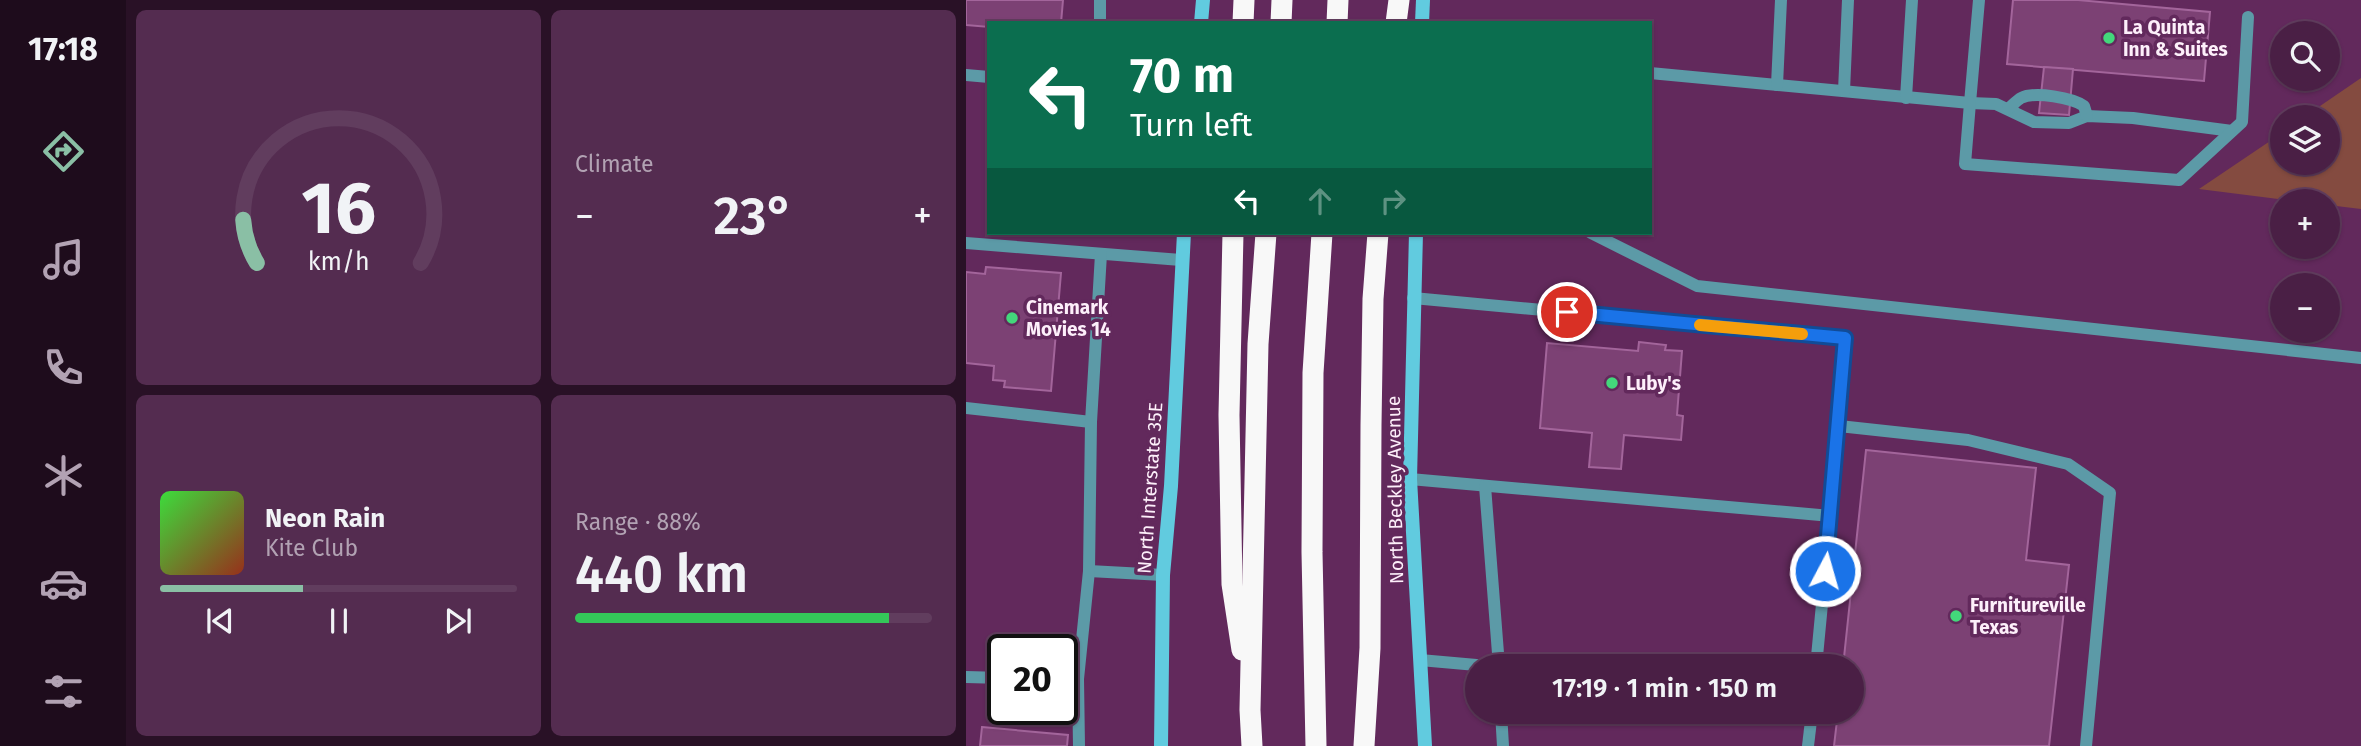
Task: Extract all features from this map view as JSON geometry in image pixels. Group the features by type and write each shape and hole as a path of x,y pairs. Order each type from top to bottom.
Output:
{"highway":[{"path":"1243,21 1244,0"},
{"path":"1281,21 1282,0"},
{"path":"1337,21 1338,0"},
{"path":"1396,21 1399,0"},
{"path":"1233,235 1229,415 1232,584 1250,710"},
{"path":"1252,746 1250,710 1258,344 1266,235"},
{"path":"1316,746 1312,373 1322,235"},
{"path":"1364,746 1371,635 1371,411 1373,299 1378,235"}],"main road":[{"path":"1201,21 1203,0"},
{"path":"1423,0 1425,21"},
{"name":"North Interstate 35E","path":"1161,746 1163,575 1171,486 1184,235"},
{"name":"North Beckley Avenue","path":"1416,235 1410,479 1425,746"}],"lane":[{"path":"1100,0 1100,21"},
{"path":"1777,85 1781,0"},
{"path":"1844,91 1848,0"},
{"path":"1906,97 1912,0"},
{"path":"1979,0 1965,164 2179,180 2242,122 2248,17"},
{"path":"1652,73 1996,104 2034,122 2069,123 2087,116 2133,118 2231,131"},
{"path":"966,75 987,77"},
{"path":"2008,109 2020,98 2033,94 2077,100 2084,106 2087,116"},
{"path":"1595,235 1697,286 2361,358"},
{"path":"966,243 1181,260"},
{"path":"1079,746 1078,680 1089,571 1091,422 1101,254"},
{"path":"1413,298 1845,338 1817,654"},
{"path":"966,408 1091,422"},
{"path":"1839,426 1968,440 2068,464 2110,493 2086,746"},
{"path":"1410,479 1831,516"},
{"path":"1485,486 1498,654"},
{"path":"1089,571 1163,575"},
{"path":"1420,660 1465,663"},
{"path":"966,677 987,678"},
{"path":"1502,724 1503,746"},
{"path":"1808,746 1811,724"}],"shaded area":[{"path":"2361,78 2361,209 2340,206 2340,189 2270,189 2270,198 2199,189 2270,141 2270,175 2340,175 2340,105 2322,105"}],"building":[{"path":"966,0 1063,0 1061,21 987,21 987,27 966,25"},
{"name":"La Quinta Inn & Suites","path":"2013,0 2078,0 2210,12 2204,81 2007,64"},
{"path":"2044,67 2073,69 2069,115 2039,113"},
{"name":"Cinemark Movies 14","path":"986,267 1061,273 1051,391 1004,387 1005,381 993,380 994,366 966,363 966,272 985,274"},
{"name":"Luby's","path":"1639,342 1666,345 1665,350 1682,351 1677,415 1683,416 1681,440 1624,435 1621,469 1589,467 1592,433 1540,428 1547,343 1638,351"},
{"name":"Furnitureville Texas","path":"1866,450 2036,468 2026,560 2069,565 2049,746 1834,746 1837,724 1864,724 1864,654 1844,654"},
{"path":"982,727 1068,735 1067,746 980,746"}],"slow traffic":[{"path":"1700,325 1802,334"}],"place":[{"name":"La Quinta Inn & Suites","path":"2109,38"},
{"name":"Cinemark Movies 14","path":"1012,318"},
{"name":"Luby's","path":"1612,383"},
{"name":"Furnitureville Texas","path":"1956,616"}],"route":[{"path":"1567,312 1845,338 1825,571"}]}
